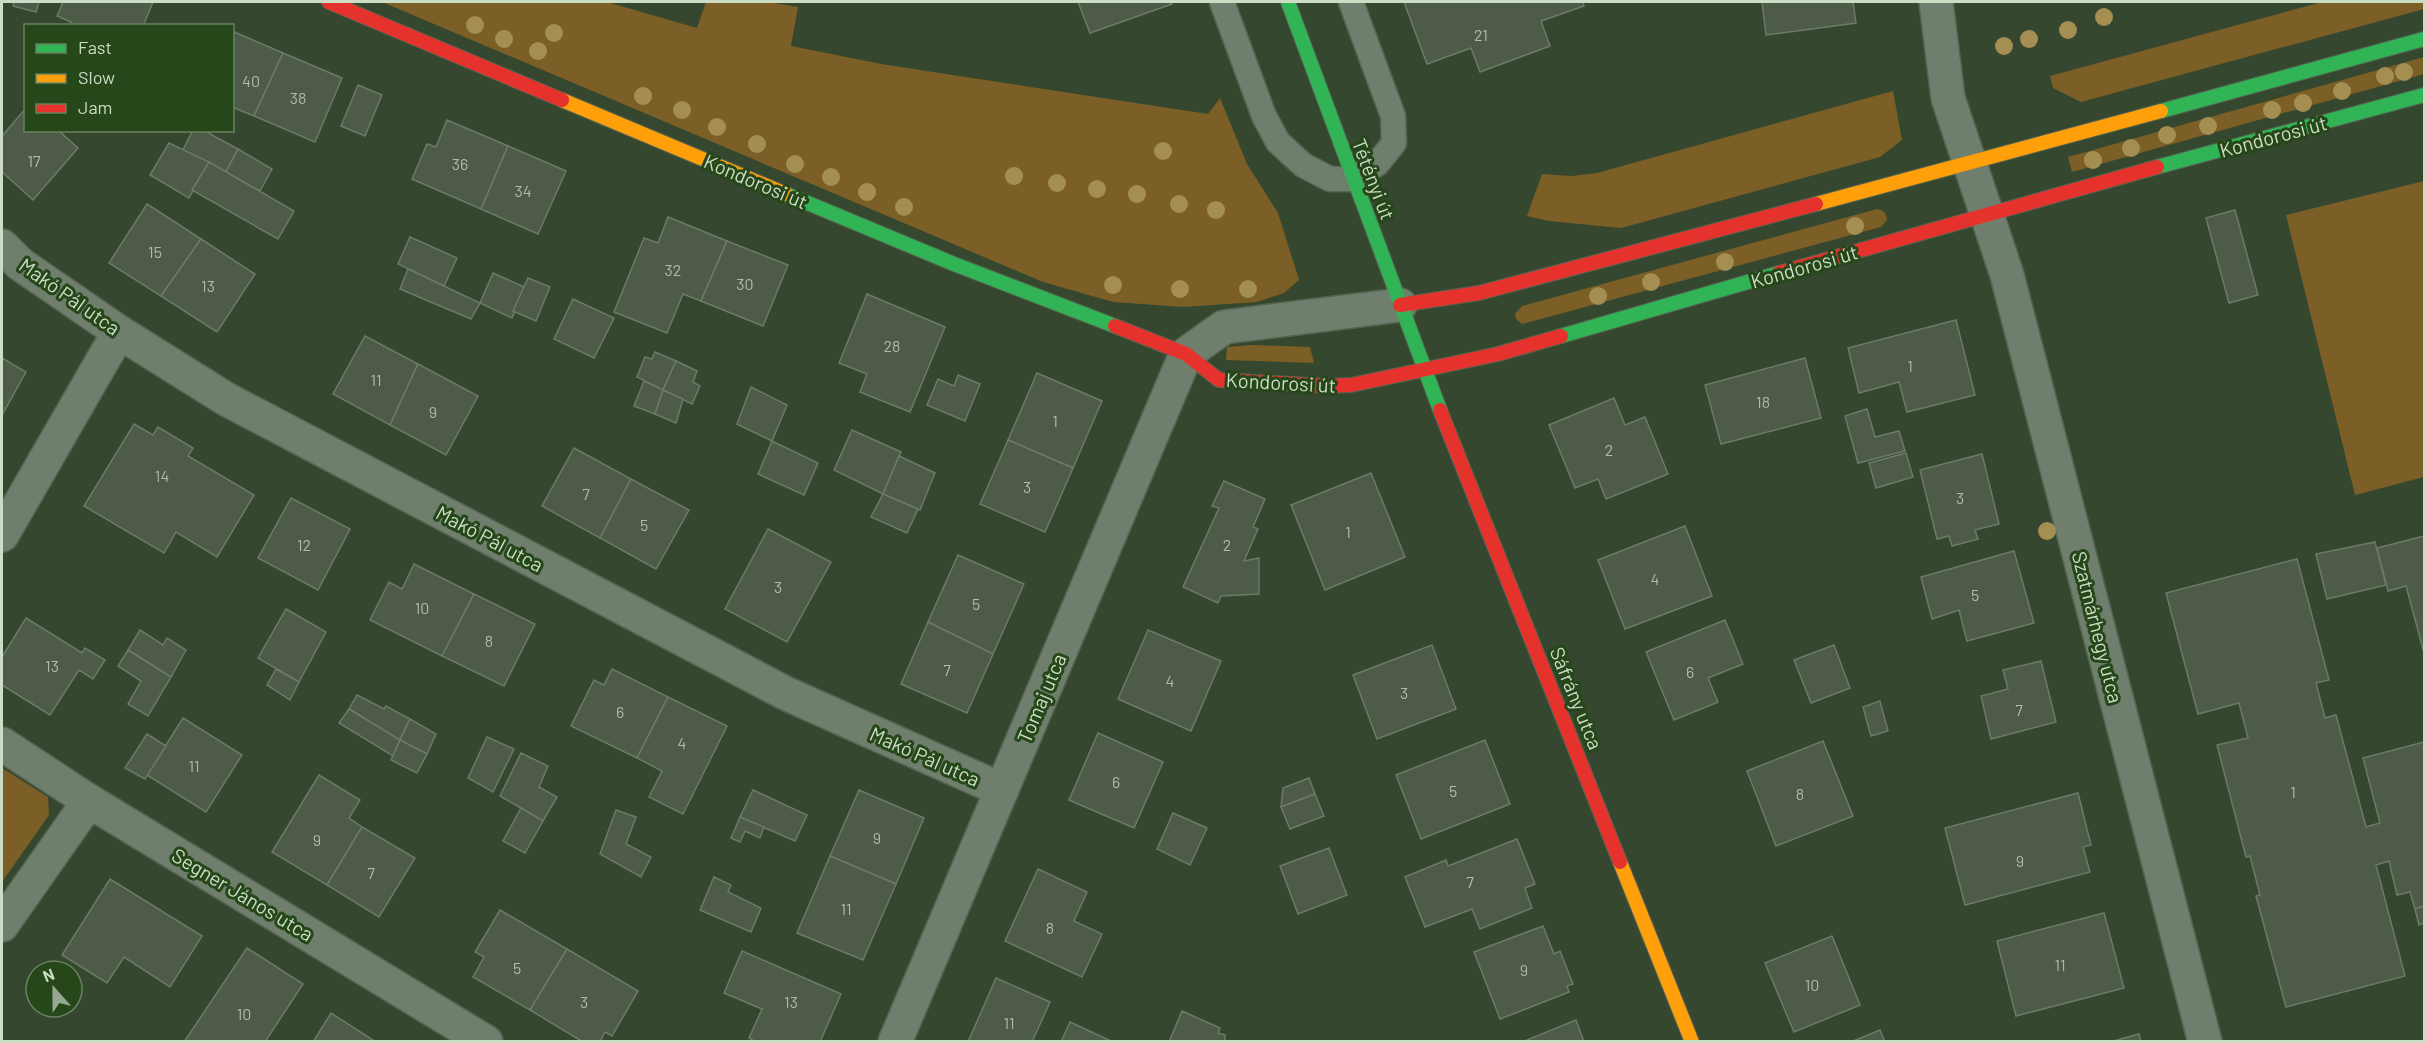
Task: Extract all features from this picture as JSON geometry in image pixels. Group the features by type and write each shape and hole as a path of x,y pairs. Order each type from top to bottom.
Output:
{"street":[{"name":"Kondorosi út","path":"329,2 943,260 1186,354 1219,380 1326,386 1351,385 1510,351 1988,213 2424,95"},
{"name":"Tétényi út","path":"1288,2 1424,370"},
{"name":"Szatmárhegy utca","path":"1935,2 1948,98 1988,213 2019,321 2205,1041"},
{"path":"1186,354 1224,327 1479,293 1970,163 2424,39"},
{"name":"Makó Pál utca","path":"2,246 20,264 119,332 226,399 785,693 1002,790"},
{"path":"2,535 119,332"},
{"name":"Tomaj utca","path":"895,1041 1186,354"},
{"name":"Sáfrány utca","path":"1424,370 1692,1041"},
{"name":"Segner János utca","path":"2,744 89,801 486,1041"},
{"path":"2,925 89,801"}],"lane":[{"path":"1222,2 1264,117 1278,142 1303,165 1330,179 1352,179 1377,164 1394,142 1393,116 1351,2"}],"shaded area":[{"path":"382,2 607,2 697,28 706,2 769,2 798,7 791,46 881,64 1208,114 1220,98 1247,164 1278,213 1299,280 1284,293 1257,302 1183,307 1113,302 1043,282"},
{"path":"2322,2 2424,2 2424,9 2081,102 2053,88 2050,76"},
{"path":"2424,57 2424,74 2072,172 2068,157"},
{"path":"1893,91 1902,140 1880,157 1621,228 1549,221 1527,216 1542,174 1572,176 1597,173"},
{"path":"2424,181 2424,477 2355,495 2286,215"},
{"path":"1877,209 1884,212 1887,218 1881,227 1526,323 1522,324 1516,319 1515,314 1522,306"},
{"path":"1253,345 1310,347 1314,363 1226,360 1227,347"},
{"path":"2,768 48,797 49,815 2,882"}],"building":[{"path":"14,2 39,2 36,12 13,6"},
{"path":"63,2 153,2 144,24 70,24 71,22 57,16"},
{"path":"1078,2 1171,2 1172,4 1090,33"},
{"path":"1404,2 1583,2 1584,6 1541,21 1550,46 1480,72 1471,48 1427,64"},
{"path":"1762,2 1853,2 1856,23 1766,35"},
{"path":"234,32 283,53 254,116 234,108"},
{"path":"283,53 342,78 315,142 254,116"},
{"path":"358,85 382,95 365,136 341,126"},
{"path":"24,110 24,132 60,132 78,148 33,200 2,172 2,136"},
{"path":"447,120 508,146 481,209 412,179 427,144 436,147"},
{"path":"192,132 207,132 238,149 226,172 183,150"},
{"path":"169,143 209,162 189,198 150,175"},
{"path":"508,146 566,171 538,234 481,209"},
{"path":"238,149 272,169 260,191 226,172"},
{"path":"209,162 294,211 278,239 192,190"},
{"path":"147,204 201,239 161,296 109,263"},
{"path":"2235,210 2258,295 2229,303 2206,218"},
{"path":"668,217 727,241 701,301 683,294 667,333 614,312 644,238 658,243"},
{"path":"410,237 457,258 444,286 398,264"},
{"path":"201,239 255,274 217,332 161,296"},
{"path":"727,241 788,265 763,326 701,301"},
{"path":"408,269 480,303 471,319 400,289"},
{"path":"493,273 524,287 512,318 480,303"},
{"path":"528,278 550,287 536,321 513,311"},
{"path":"867,294 945,327 910,412 860,392 867,374 839,363"},
{"path":"573,299 614,318 594,358 554,339"},
{"path":"1956,320 1975,395 1907,412 1899,382 1859,393 1848,348"},
{"path":"365,336 418,364 390,425 333,394"},
{"path":"655,352 676,361 663,390 637,377 645,357 652,359"},
{"path":"2,358 26,372 2,415"},
{"path":"1805,358 1821,418 1721,444 1705,385"},
{"path":"676,361 697,371 693,382 700,386 692,404 663,390"},
{"path":"418,364 478,396 446,455 390,425"},
{"path":"1037,373 1102,401 1073,468 1008,440"},
{"path":"958,375 980,384 965,421 927,405 938,379 954,386"},
{"path":"644,381 663,390 655,414 634,406"},
{"path":"751,387 787,405 772,441 737,424"},
{"path":"663,390 683,399 676,423 655,414"},
{"path":"1614,398 1625,425 1645,417 1668,474 1606,499 1598,479 1575,488 1549,425"},
{"path":"1867,409 1875,437 1899,431 1905,451 1858,463 1845,416"},
{"path":"134,424 153,435 158,427 193,448 188,456 254,495 217,557 176,532 164,553 84,506"},
{"path":"852,430 901,452 883,494 834,470"},
{"path":"1008,440 1073,468 1045,532 980,504"},
{"path":"772,441 818,463 804,495 758,474"},
{"path":"574,448 631,479 600,538 542,506"},
{"path":"1906,453 1913,477 1876,488 1869,463"},
{"path":"1982,454 1999,524 1975,530 1978,539 1952,546 1949,536 1937,539 1920,470"},
{"path":"899,456 935,473 920,510 883,494"},
{"path":"1371,473 1405,557 1325,590 1291,505"},
{"path":"631,479 689,510 656,569 600,538"},
{"path":"1224,481 1265,499 1253,527 1258,529 1244,561 1259,558 1259,594 1221,596 1218,603 1183,587 1219,508 1212,506"},
{"path":"883,494 918,509 907,533 871,517"},
{"path":"291,498 350,529 318,590 258,558"},
{"path":"1685,526 1712,596 1625,629 1598,560"},
{"path":"768,529 831,562 787,642 725,609"},
{"path":"2424,536 2424,653 2406,586 2388,591 2377,548"},
{"path":"2375,542 2386,585 2327,599 2316,554"},
{"path":"2014,551 2034,623 1967,641 1959,610 1932,619 1921,577"},
{"path":"958,555 1024,584 993,654 928,622"},
{"path":"2297,559 2329,680 2316,683 2325,718 2336,715 2366,827 2380,823 2363,758 2424,742 2424,906 2415,909 2410,892 2397,895 2389,861 2376,865 2405,976 2286,1007 2256,896 2260,895 2250,856 2246,857 2217,745 2248,738 2239,703 2198,714 2166,593"},
{"path":"414,564 474,594 442,656 370,620 389,582 402,589"},
{"path":"474,594 535,624 504,686 442,656"},
{"path":"286,609 326,632 299,682 258,658"},
{"path":"26,618 82,653 85,648 105,660 93,679 79,670 50,715 2,685 2,657"},
{"path":"1725,620 1743,664 1708,678 1718,702 1674,720 1646,652"},
{"path":"928,622 993,654 967,713 901,684"},
{"path":"140,630 163,645 167,638 186,650 171,677 128,650"},
{"path":"1148,630 1221,661 1191,731 1118,699"},
{"path":"1432,645 1456,709 1377,739 1353,675"},
{"path":"1834,645 1850,688 1811,703 1794,660"},
{"path":"128,650 171,677 148,716 128,704 141,681 118,666"},
{"path":"2041,661 2056,722 1991,739 1981,696 2008,689 2003,670"},
{"path":"276,669 299,682 290,700 267,685"},
{"path":"612,669 668,697 637,758 571,726 594,680 604,685"},
{"path":"357,695 384,709 386,706 410,719 400,740 349,709"},
{"path":"668,697 727,726 683,814 649,797 662,771 637,758"},
{"path":"1880,701 1888,731 1871,736 1863,707"},
{"path":"349,709 400,740 393,756 339,723"},
{"path":"183,718 242,755 206,812 147,775"},
{"path":"410,719 436,734 427,754 400,740"},
{"path":"1098,733 1163,762 1134,828 1069,800"},
{"path":"147,734 166,746 145,779 125,768"},
{"path":"487,737 514,749 493,792 468,778"},
{"path":"400,740 427,754 417,773 391,760"},
{"path":"1485,740 1510,804 1421,839 1396,775"},
{"path":"1823,741 1853,816 1776,846 1747,771"},
{"path":"521,753 548,766 539,787 557,797 543,821 500,796"},
{"path":"319,775 360,800 349,818 362,827 327,885 272,852"},
{"path":"1309,778 1315,794 1281,807 1283,788"},
{"path":"753,790 807,815 795,841 740,817"},
{"path":"859,790 924,818 896,884 830,856"},
{"path":"2078,793 2091,845 2083,847 2090,872 1965,905 1945,828"},
{"path":"1315,794 1324,816 1290,829 1281,807"},
{"path":"521,808 543,821 525,853 503,841"},
{"path":"616,810 636,817 626,844 651,857 641,877 600,854"},
{"path":"1173,813 1207,828 1190,865 1157,849"},
{"path":"740,817 764,827 760,838 745,831 740,842 731,838"},
{"path":"362,827 415,858 379,917 327,885"},
{"path":"1517,839 1535,884 1525,888 1532,908 1480,929 1472,909 1425,927 1405,877 1446,860 1448,866"},
{"path":"1329,848 1347,895 1298,914 1280,866"},
{"path":"830,856 896,884 863,960 797,933"},
{"path":"1038,869 1087,892 1074,921 1102,934 1082,977 1005,941"},
{"path":"714,877 731,885 728,892 761,908 751,932 700,910"},
{"path":"110,879 202,936 170,987 124,957 107,983 84,969 84,959 68,959 62,955"},
{"path":"2424,906 2424,923 2419,925 2415,909"},
{"path":"500,910 567,949 530,1010 473,977 484,957 475,952"},
{"path":"2104,913 2124,988 2016,1016 1997,941"},
{"path":"1543,926 1554,954 1560,951 1573,984 1567,986 1569,992 1500,1019 1474,952"},
{"path":"1832,936 1860,1005 1794,1032 1765,963"},
{"path":"247,948 303,984 265,1042 184,1042"},
{"path":"567,949 638,991 612,1036 605,1032 600,1042 583,1042 530,1010"},
{"path":"742,951 841,994 820,1042 756,1042 749,1038 762,1009 724,993"},
{"path":"996,978 1050,1002 1032,1042 968,1042"},
{"path":"1182,1011 1220,1028 1218,1033 1225,1035 1225,1042 1169,1042"},
{"path":"331,1013 376,1042 313,1042"},
{"path":"1576,1020 1584,1042 1522,1042"},
{"path":"1070,1022 1113,1042 1061,1042"},
{"path":"1880,1030 1885,1042 1851,1042"},
{"path":"2139,1034 2141,1042 2110,1042"}],"traffic: fast":[{"path":"1288,2 1440,410"},
{"path":"2161,111 2424,39"},
{"path":"2157,167 2424,95"},
{"path":"786,194 954,264 1115,326"},
{"path":"1561,336 1779,273"}],"traffic: slow":[{"path":"562,100 786,194"},
{"path":"1816,204 2161,111"},
{"path":"1620,862 1692,1042"}],"traffic: jam":[{"path":"329,2 562,100"},
{"path":"1779,273 2157,167"},
{"path":"1400,305 1479,293 1816,204"},
{"path":"1115,326 1186,354 1219,380 1326,386 1351,385 1498,354 1561,336"},
{"path":"1440,410 1620,862"}]}
